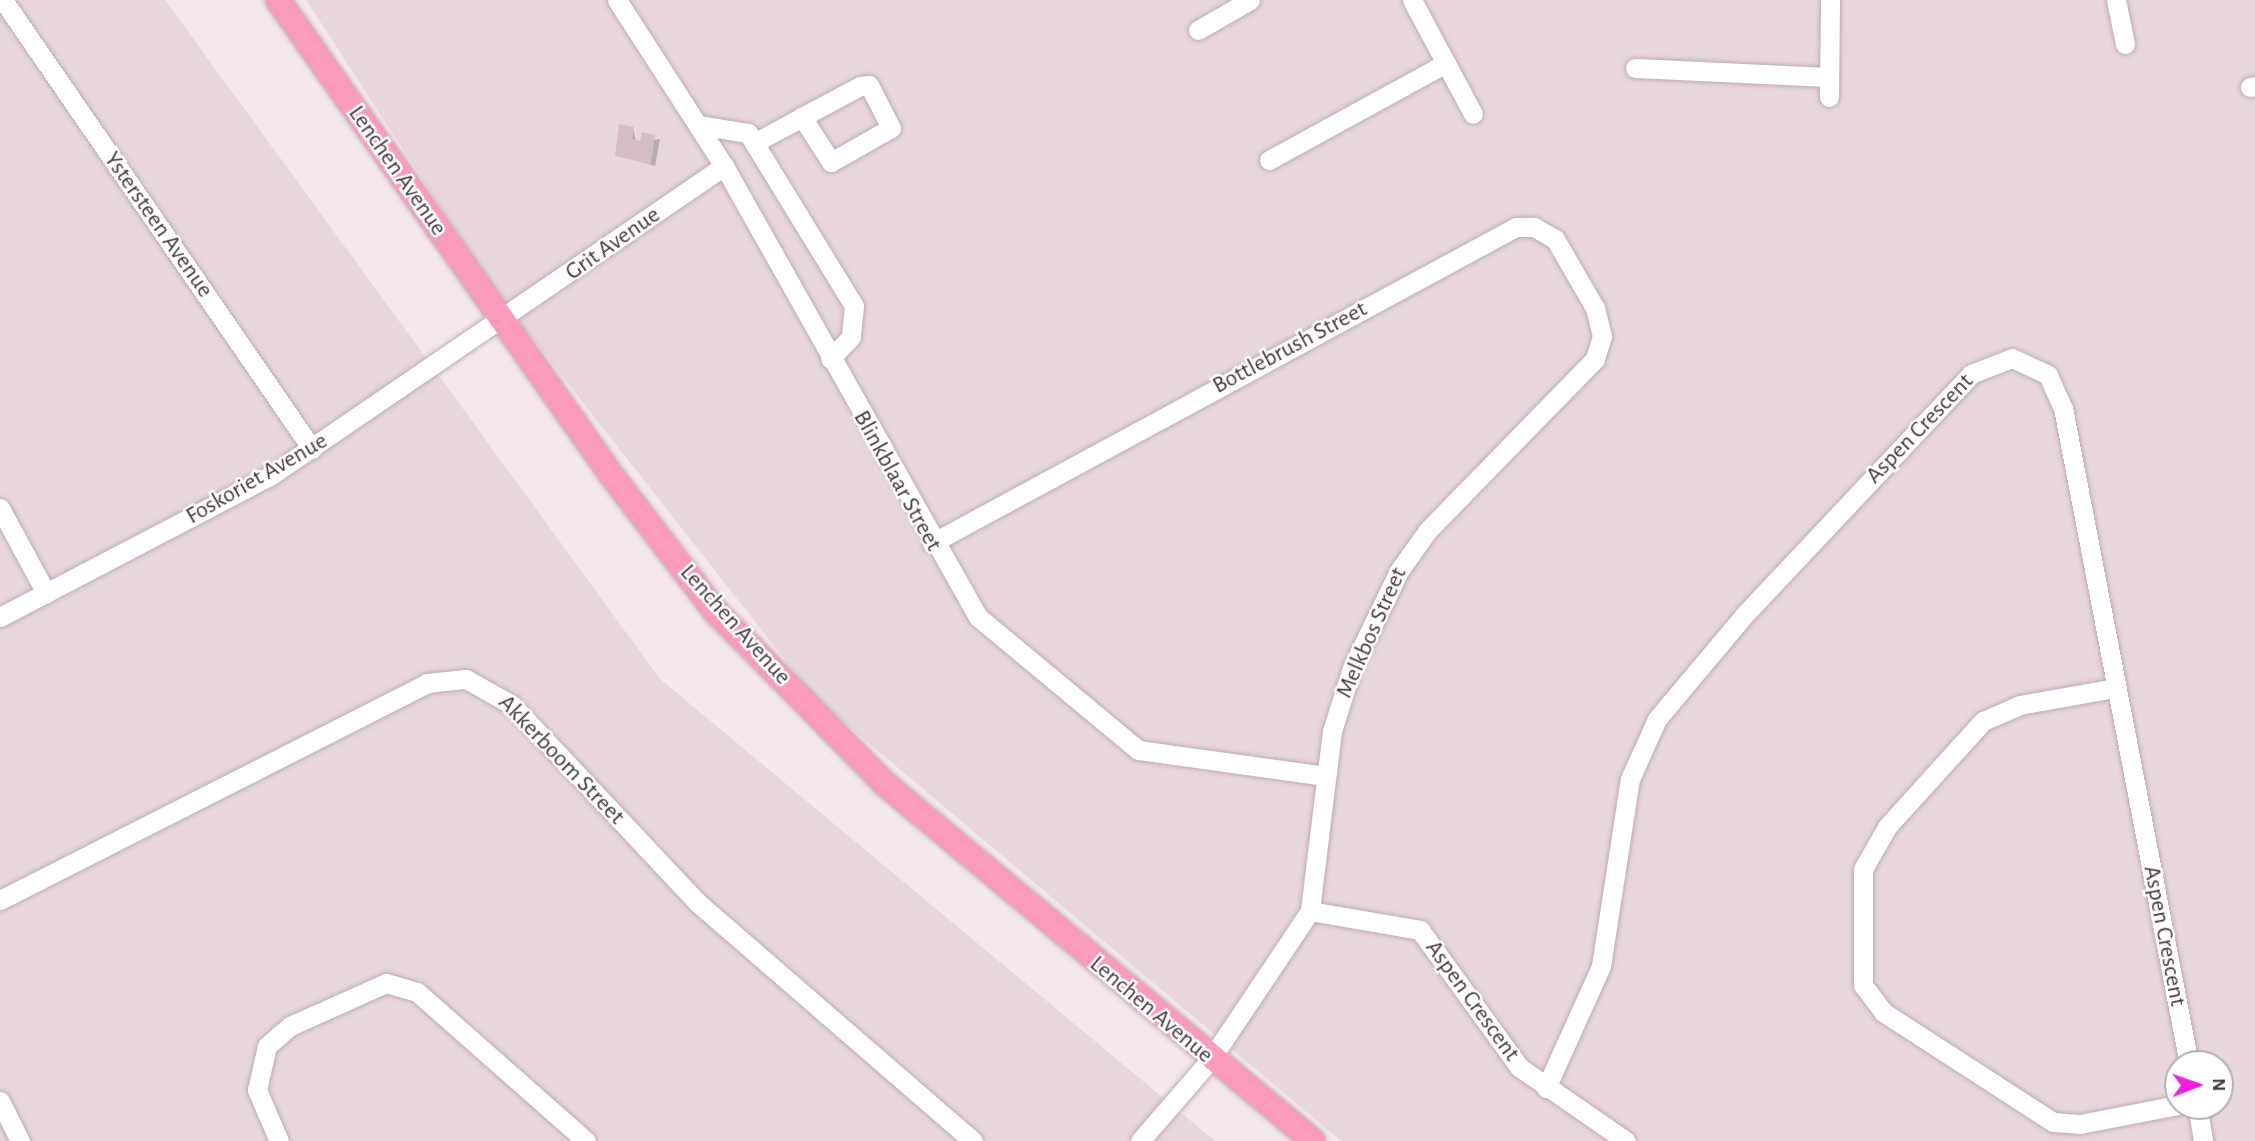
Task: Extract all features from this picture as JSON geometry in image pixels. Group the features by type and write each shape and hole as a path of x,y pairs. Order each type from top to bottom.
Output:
{"main road":[{"name":"Lenchen Avenue","path":"278,0 503,323 716,612 885,784 1312,1141"}],"street":[{"name":"Ystersteen Avenue","path":"3,0 312,449"},
{"name":"Blinkblaar Street","path":"617,0 724,166 932,543 989,629 1138,750 1325,776"},
{"path":"1198,30 1250,0"},
{"path":"1412,0 1473,114"},
{"path":"1829,97 1830,0"},
{"path":"2116,0 2125,44"},
{"path":"1269,160 1446,63"},
{"path":"1635,68 1829,77"},
{"path":"754,143 803,117 869,85 891,128 831,162 803,117"},
{"path":"698,125 748,133 853,306 852,337 830,359"},
{"name":"Grit Avenue","path":"503,323 724,166"},
{"name":"Bottlebrush Street","path":"932,543 1516,227 1540,229 1560,246 1595,308 1602,336"},
{"name":"Foskoriet Avenue","path":"0,617 247,490 503,323"},
{"name":"Melkbos Street","path":"1140,1141 1211,1059 1310,911 1325,776 1352,668 1408,556 1586,370 1602,336"},
{"name":"Aspen Crescent","path":"1545,1088 1601,966 1630,779 1657,719 1745,613 1987,363 2023,360 2048,375 2059,395 2186,1050"},
{"path":"0,508 46,593"},
{"name":"Akkerboom Street","path":"0,900 427,683 466,678 512,705 698,903 973,1141"},
{"path":"2115,688 2020,705 1983,721 1887,827 1863,869 1863,985 1883,1012 2053,1122 2080,1124 2164,1108"},
{"name":"Aspen Crescent","path":"1310,911 1420,930 1502,1049 1545,1088 1626,1141"},
{"path":"279,1141 257,1090 267,1046 290,1026 386,983 417,992 586,1141"},
{"path":"0,1101 20,1141"},
{"path":"2199,1120 2203,1141"}],"shaded area":[{"path":"0,0 165,0 660,679 1215,1141 0,1141"},
{"path":"306,0 2255,0 2255,1141 1341,1141 815,698 493,288"}],"building":[{"path":"619,124 634,127 632,139 640,141 642,132 655,135 651,164 615,156"}]}
